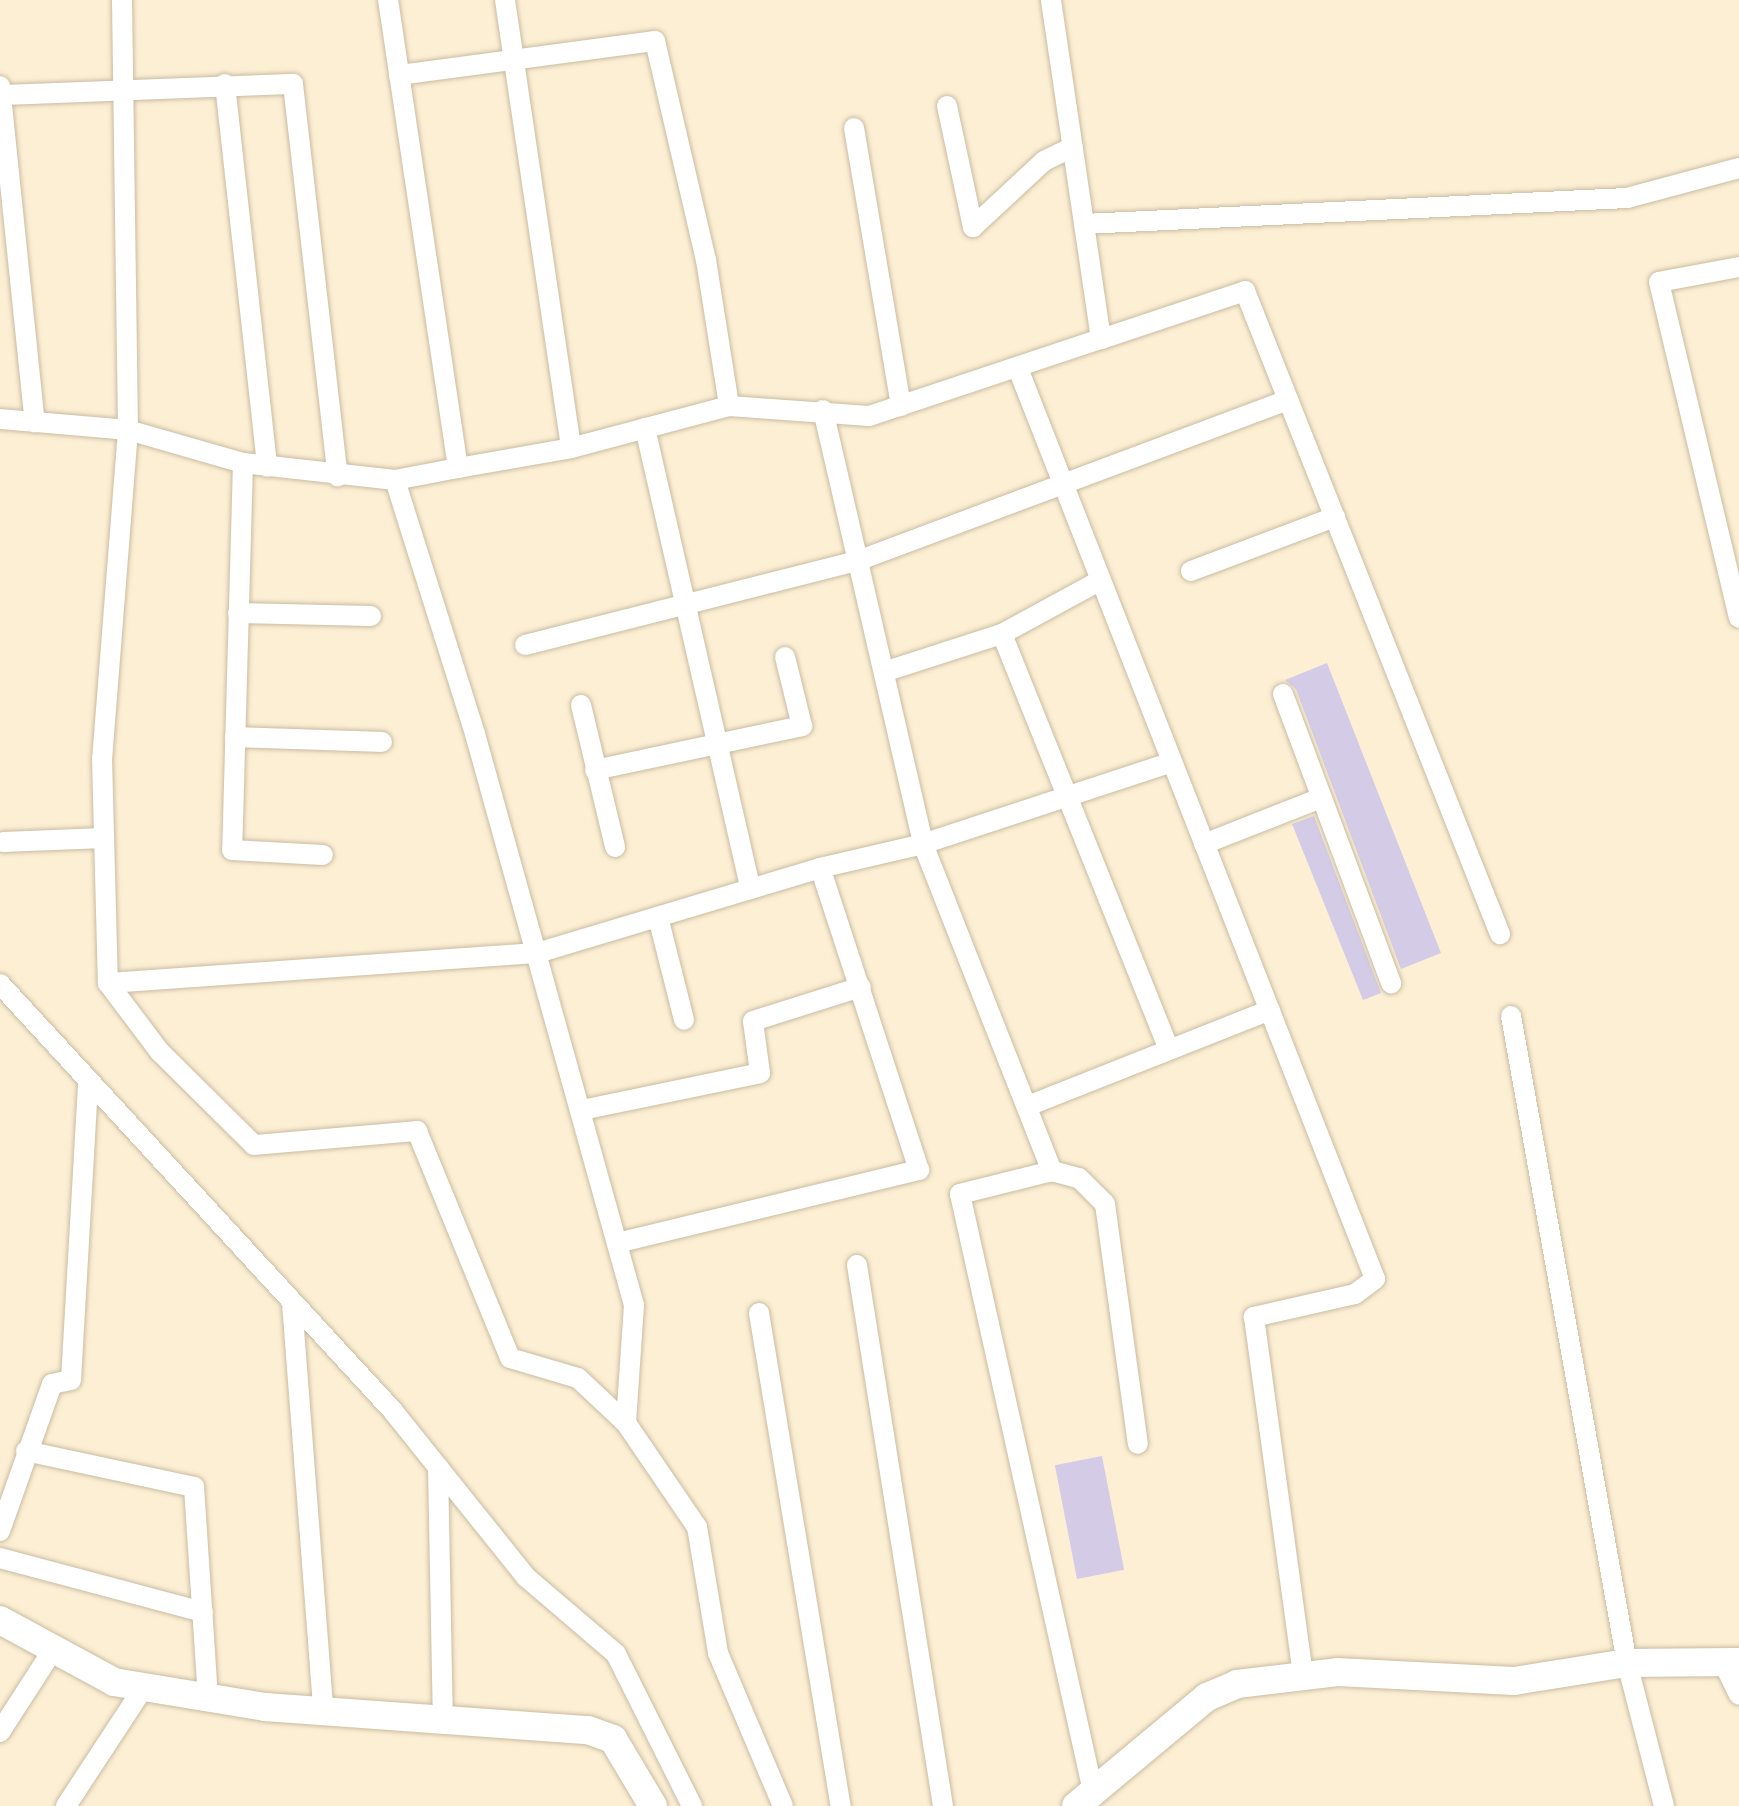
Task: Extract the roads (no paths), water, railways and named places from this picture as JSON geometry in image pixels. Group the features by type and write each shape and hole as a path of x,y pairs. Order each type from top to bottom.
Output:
{"street":[{"path":"122,0 128,430 102,758 108,983 160,1052 254,1145 417,1131 510,1358 578,1378 626,1423 697,1527 718,1653 782,1806"},
{"path":"388,0 458,468"},
{"path":"504,0 571,448"},
{"path":"1051,0 1102,339"},
{"path":"398,75 655,41 706,260 729,406"},
{"path":"0,84 35,422"},
{"path":"225,84 267,467"},
{"path":"1,96 125,85 293,84 338,476"},
{"path":"947,106 973,227 993,216 1044,161 1073,147"},
{"path":"854,128 901,406"},
{"path":"1084,224 1627,198 1739,168"},
{"path":"1739,267 1658,282 1739,618"},
{"path":"0,420 128,430 267,467 395,480 571,448 729,406 869,416 1019,371 1244,291 1500,934"},
{"path":"1019,371 1376,1279 1355,1294 1254,1317 1303,1677"},
{"path":"525,645 860,560 1288,400"},
{"path":"823,410 922,844 1030,1105 1052,1171"},
{"path":"645,428 751,889"},
{"path":"243,462 232,850 324,854"},
{"path":"395,480 537,952 634,1306 626,1423"},
{"path":"1192,571 1335,516"},
{"path":"884,672 1002,634 1101,580"},
{"path":"238,613 371,616"},
{"path":"1002,634 1169,1050"},
{"path":"595,770 802,726 785,657"},
{"path":"1284,694 1391,983"},
{"path":"581,705 616,847"},
{"path":"235,737 382,742"},
{"path":"108,983 537,952 820,868 922,844 1172,762"},
{"path":"1204,844 1320,798"},
{"path":"2,842 104,838"},
{"path":"618,1243 919,1170 862,986 820,868"},
{"path":"658,917 684,1020"},
{"path":"0,984 438,1467 526,1577 616,1654 692,1806"},
{"path":"582,1110 760,1073 753,1021 862,986"},
{"path":"1030,1105 1270,1010"},
{"path":"1511,1016 1627,1663 1664,1806"},
{"path":"0,1531 52,1384 70,1380 88,1082"},
{"path":"1138,1444 1105,1204 1079,1178 1052,1171 960,1194 1085,1801 1207,1698 1237,1684 1303,1677 1514,1681 1627,1663 1732,1664 1739,1695"},
{"path":"857,1265 943,1806"},
{"path":"292,1303 323,1710"},
{"path":"759,1313 841,1806"},
{"path":"26,1451 194,1487 208,1697"},
{"path":"438,1467 444,1718"},
{"path":"0,1558 202,1612"},
{"path":"0,1620 51,1653 144,1687 323,1710 444,1718 613,1739 653,1806"},
{"path":"0,1732 51,1653"},
{"path":"66,1806 144,1687"}]}
